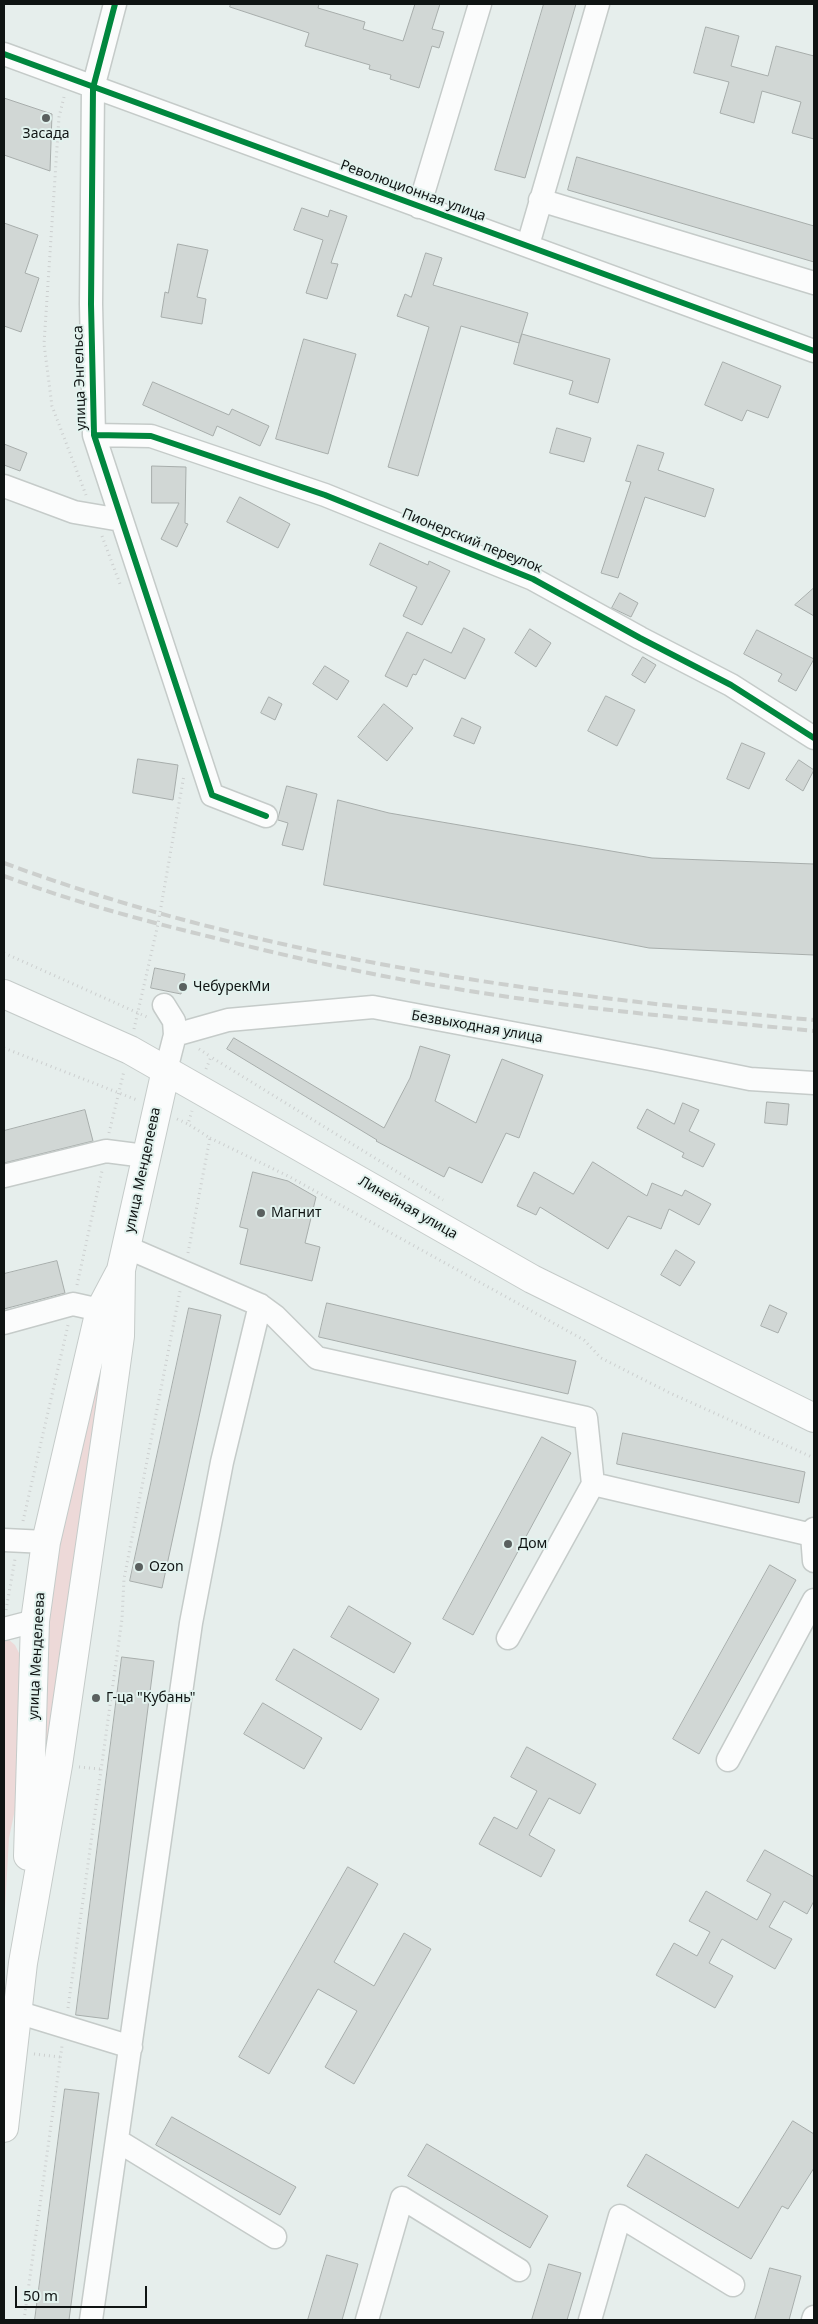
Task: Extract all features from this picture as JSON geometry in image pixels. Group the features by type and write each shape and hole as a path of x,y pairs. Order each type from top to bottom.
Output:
{"main road":[{"name":"Линейная улица","path":"4,994 130,1050 532,1279 814,1418"},
{"name":"улица Менделеева","path":"4,2128 11,2010 23,1963 58,1765 120,1336 123,1259 166,1070"},
{"name":"улица Менделеева","path":"23,1963 36,1622 46,1542 100,1310 123,1259"}],"street":[{"name":"улица Энгельса","path":"115,4 93,88 90,304 94,435 212,795 266,816"},
{"path":"419,207 480,4"},
{"path":"528,245 598,4"},
{"name":"Революционная улица","path":"4,54 814,351"},
{"path":"540,200 814,283"},
{"name":"Пионерский переулок","path":"94,435 151,436 325,495 533,579 731,684 814,738"},
{"path":"4,486 74,512 121,520"},
{"path":"164,1005 174,1022 175,1035 166,1070"},
{"name":"Безвыходная улица","path":"175,1035 228,1020 373,1008 750,1079 814,1083"},
{"path":"4,1176 106,1150 145,1156"},
{"path":"123,1259 184,1271 260,1305 275,1316 317,1358 586,1418 594,1484 508,1638"},
{"path":"4,1323 73,1304 100,1310"},
{"path":"91,2320 192,1623 222,1462 260,1305"},
{"path":"594,1484 813,1532 814,1561"},
{"path":"11,1541 46,1542"},
{"path":"728,1760 814,1600"},
{"path":"5,1620 36,1622"},
{"path":"11,2010 65,2028 132,2046"},
{"path":"118,2141 275,2237"},
{"path":"367,2320 402,2198 519,2270"},
{"path":"590,2320 620,2216 733,2286"}],"path":[{"path":"59,118 44,344 52,406 121,587"},
{"path":"4,953 138,1011 158,924 185,771"},
{"path":"4,1048 118,1091 73,1304 11,1541 5,1620"},
{"path":"188,1124 210,1138 288,1176 567,1330 584,1340 601,1358 670,1393 814,1458"},
{"path":"24,2320 122,1619 124,1579 210,1138"}],"shaded area":[{"path":"110,1333 47,1758 41,1757 43,1633 75,1453"},
{"path":"4,1639 8,1639 15,1645 20,1655 21,1781 9,1838 4,1926"}],"building":[{"path":"231,4 319,4 318,8 365,22 363,29 403,41 415,4 440,4 432,29 444,32 439,48 432,46 419,88 390,79 391,75 369,69 370,65 305,46 309,33 230,7"},
{"path":"544,4 576,4 525,178 495,170"},
{"path":"706,27 739,36 731,66 768,76 776,46 814,56 814,139 792,133 801,102 762,91 754,123 720,113 729,82 694,73"},
{"path":"4,98 52,114 50,171 4,155"},
{"path":"577,157 814,226 814,262 568,190"},
{"path":"302,208 328,217 330,210 347,216 331,263 338,264 327,299 306,293 323,240 294,230"},
{"path":"4,223 38,235 25,273 39,278 21,332 4,326"},
{"path":"178,244 208,250 197,297 206,299 202,324 161,317 165,292 168,293"},
{"path":"426,253 442,258 433,285 528,313 519,343 461,326 418,476 388,467 429,327 397,316 405,294 411,297"},
{"path":"522,334 610,359 598,403 569,394 573,381 514,364"},
{"path":"304,339 356,354 328,454 276,439"},
{"path":"723,362 781,386 768,418 747,410 742,421 705,405"},
{"path":"153,382 229,415 232,409 269,426 260,446 217,426 213,436 143,405"},
{"path":"557,428 591,438 584,462 550,453"},
{"path":"4,444 27,453 20,471 4,465"},
{"path":"638,445 664,453 658,470 714,489 705,517 645,497 618,578 601,573 631,482 626,481"},
{"path":"152,466 186,467 185,523 188,524 177,547 161,539 179,503 152,503"},
{"path":"240,497 290,524 278,548 227,522"},
{"path":"380,543 428,565 429,561 450,571 422,625 403,616 417,587 370,565"},
{"path":"814,588 814,616 795,605"},
{"path":"620,593 638,603 631,617 612,608"},
{"path":"464,628 485,639 465,679 424,659 416,675 413,674 407,687 385,676 407,632 451,653"},
{"path":"530,629 551,643 536,667 515,653"},
{"path":"757,630 814,659 796,691 778,681 782,674 744,654"},
{"path":"643,657 656,665 645,683 632,675"},
{"path":"325,666 349,681 337,700 313,684"},
{"path":"606,696 635,710 617,746 588,731"},
{"path":"269,697 282,704 275,720 261,713"},
{"path":"384,704 413,728 387,761 358,737"},
{"path":"462,718 481,727 474,744 454,736"},
{"path":"742,743 765,753 749,789 727,779"},
{"path":"138,759 178,765 173,800 133,793"},
{"path":"799,760 814,770 803,791 786,780"},
{"path":"287,786 317,794 303,850 282,845 288,823 278,820"},
{"path":"338,800 389,813 652,858 814,864 814,955 649,948 324,885"},
{"path":"155,968 185,974 181,994 151,988"},
{"path":"234,1038 384,1128 410,1078 420,1046 450,1055 435,1101 476,1123 502,1059 543,1075 519,1138 506,1133 482,1183 449,1167 444,1177 376,1141 227,1049"},
{"path":"767,1102 789,1104 787,1125 765,1123"},
{"path":"683,1103 699,1110 689,1131 715,1144 703,1167 682,1157 684,1153 637,1128 647,1109 674,1124"},
{"path":"85,1110 93,1141 4,1163 4,1131"},
{"path":"593,1162 647,1196 652,1183 682,1196 685,1190 711,1204 699,1225 669,1209 661,1229 628,1216 608,1249 540,1207 536,1215 517,1206 534,1172 573,1194"},
{"path":"253,1172 288,1181 316,1197 305,1243 320,1247 312,1281 240,1264 248,1229 240,1227"},
{"path":"676,1250 695,1262 680,1286 661,1275"},
{"path":"57,1261 65,1293 4,1309 4,1274"},
{"path":"327,1303 576,1361 568,1394 319,1337"},
{"path":"770,1305 787,1313 778,1333 761,1326"},
{"path":"189,1308 221,1315 162,1588 130,1581"},
{"path":"623,1433 805,1472 799,1503 617,1464"},
{"path":"542,1437 571,1453 473,1635 443,1619"},
{"path":"770,1565 796,1580 699,1754 673,1739"},
{"path":"349,1606 411,1643 394,1673 331,1637"},
{"path":"294,1649 379,1699 361,1730 276,1680"},
{"path":"122,1657 154,1661 108,2019 76,2015"},
{"path":"263,1703 322,1738 304,1769 244,1734"},
{"path":"527,1747 596,1784 580,1814 549,1798 529,1835 555,1850 541,1877 479,1844 494,1817 517,1829 537,1791 511,1777"},
{"path":"765,1850 814,1877 814,1901 807,1914 784,1901 769,1927 792,1939 775,1969 722,1939 709,1963 733,1976 715,2008 656,1975 674,1943 697,1956 710,1932 689,1921 706,1891 757,1920 771,1894 747,1881"},
{"path":"348,1867 378,1884 334,1962 374,1986 404,1933 431,1949 354,2084 325,2067 357,2011 318,1989 269,2074 239,2057"},
{"path":"65,2089 99,2093 69,2320 35,2320"},
{"path":"172,2117 296,2187 280,2215 156,2145"},
{"path":"793,2121 814,2134 814,2168 788,2209 782,2206 751,2259 627,2186 646,2154 738,2208"},
{"path":"427,2144 548,2216 530,2248 408,2176"},
{"path":"327,2255 358,2264 342,2320 308,2320"},
{"path":"549,2264 581,2273 567,2320 532,2320"},
{"path":"770,2268 801,2276 789,2320 755,2320"}],"railway":[{"path":"4,863 102,896 201,925 403,968 506,985 608,998 814,1020"},
{"path":"4,876 80,902 159,924 300,958 390,977 496,995 587,1007 814,1031"}],"cycle path":[{"path":"115,4 93,88 91,304 94,435 212,795 266,816"},
{"path":"4,54 814,351"},
{"path":"94,435 151,436 325,495 533,579 640,638 731,685 814,738"}],"place":[{"name":"Засада","path":"46,118"},
{"name":"ЧебурекМи","path":"183,987"},
{"name":"Магнит","path":"261,1213"},
{"name":"Дом","path":"508,1544"},
{"name":"Ozon","path":"139,1567"},
{"name":"Г-ца \"Кубань\"","path":"96,1698"}]}
